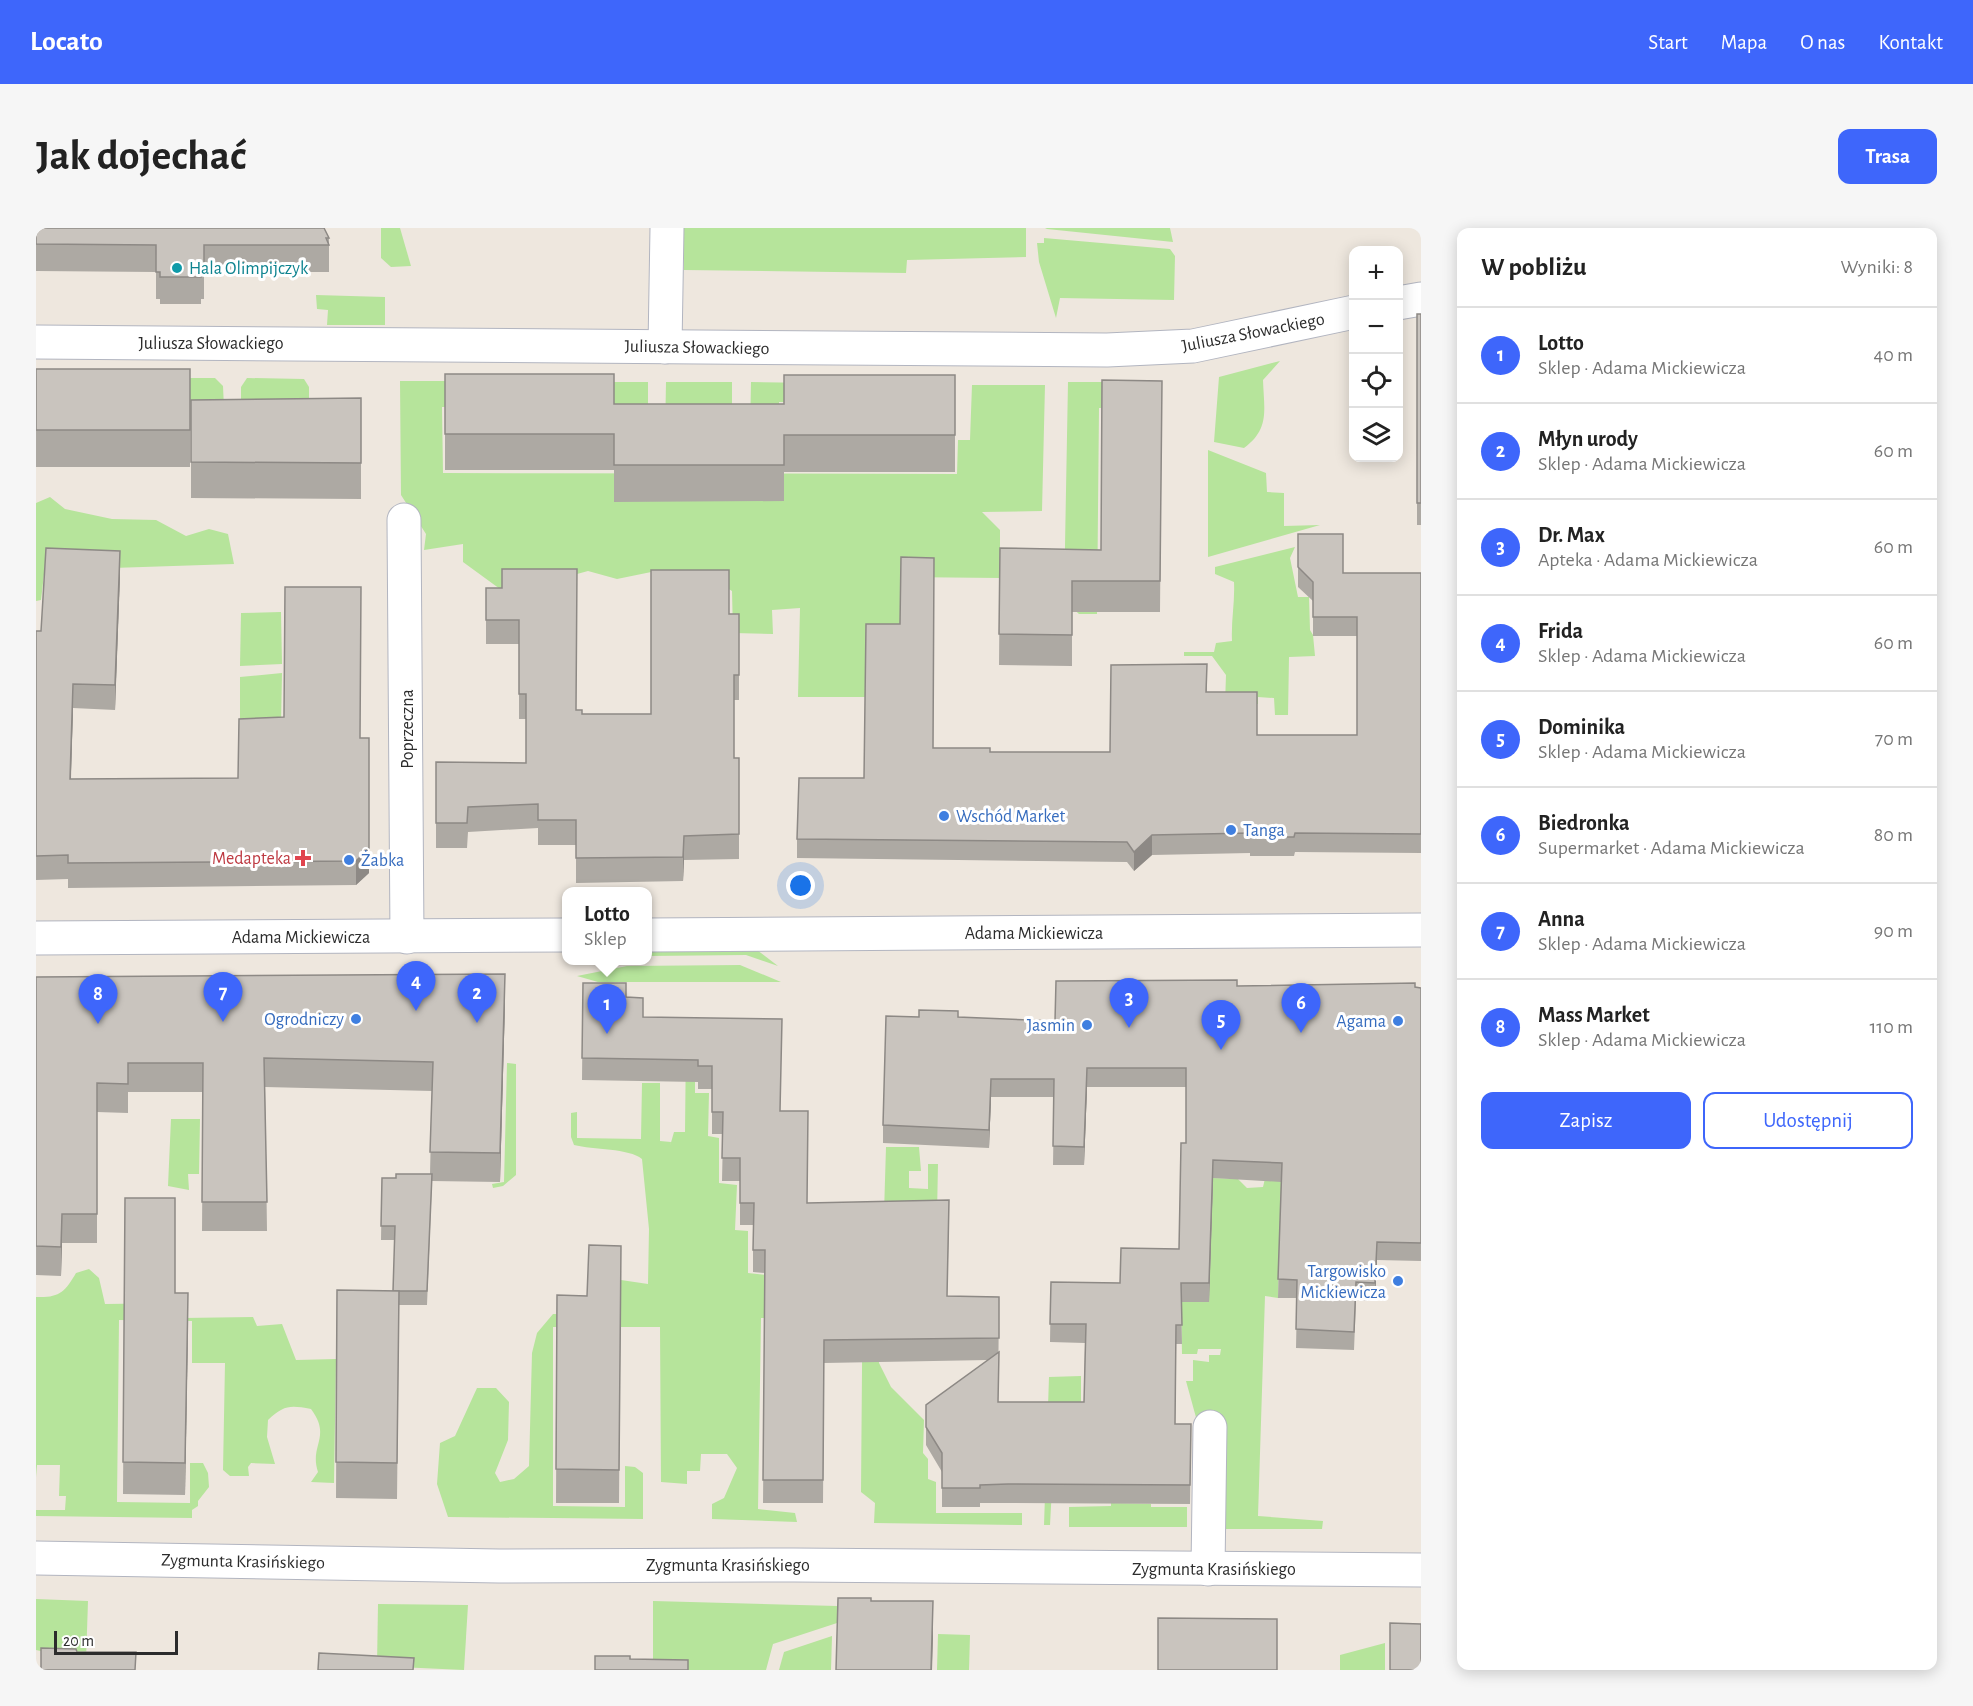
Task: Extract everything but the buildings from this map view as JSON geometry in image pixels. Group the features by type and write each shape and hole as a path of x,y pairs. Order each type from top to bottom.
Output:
{"street":[{"path":"665,347 667,228"},
{"path":"1403,302 1421,300"},
{"name":"Juliusza Słowackiego","path":"36,342 1033,351 1193,346 1349,313"},
{"name":"Poprzeczna","path":"404,520 407,937"},
{"name":"Adama Mickiewicza","path":"652,935 1421,930"},
{"name":"Adama Mickiewicza","path":"36,938 562,935"},
{"path":"1208,1569 1210,1427"},
{"name":"Zygmunta Krasińskiego","path":"36,1558 499,1566 794,1564 1421,1570"}],"green space":[{"path":"381,228 400,228 411,266 391,267 381,258"},
{"path":"684,228 1026,228 1026,257 907,260 906,273 684,270"},
{"path":"1045,228 1170,228 1173,242 1047,229"},
{"path":"1044,238 1170,249 1175,256 1174,300 1060,298 1056,318 1039,262 1037,243 1044,243"},
{"path":"316,295 385,297 385,325 327,325 328,310 317,309"},
{"path":"1280,361 1263,380 1264,418 1258,434 1244,448 1214,442 1219,377"},
{"path":"156,378 215,378 223,386 225,430 195,402 156,401"},
{"path":"247,378 304,379 309,387 309,431 241,431 241,387"},
{"path":"400,381 480,381 478,407 442,407 443,473 957,474 958,440 970,440 972,385 1045,385 1042,511 982,512 1000,530 1000,578 901,577 900,644 866,697 798,697 800,608 772,610 773,634 733,633 732,591 709,577 661,570 617,579 588,571 577,574 577,589 500,589 463,562 463,544 424,550 426,534 401,495"},
{"path":"582,382 648,382 648,436 582,405"},
{"path":"666,382 732,382 732,435 665,437"},
{"path":"751,382 818,383 818,403 779,402 779,433 750,433"},
{"path":"1068,382 1145,382 1161,408 1099,408 1097,614 1079,614 1064,600"},
{"path":"1208,450 1266,473 1267,492 1284,493 1284,526 1320,525 1208,557"},
{"path":"50,497 65,509 112,519 156,520 186,536 209,529 228,534 234,564 82,569 46,557 41,600 36,601 36,503"},
{"path":"1295,547 1290,558 1298,597 1309,597 1310,630 1313,635 1315,656 1289,657 1288,715 1275,715 1274,698 1258,697 1258,704 1225,704 1226,675 1212,656 1184,656 1184,652 1214,652 1216,643 1232,641 1234,582 1215,574 1215,567"},
{"path":"281,612 282,664 240,666 241,613"},
{"path":"282,673 281,725 240,725 240,677"},
{"path":"757,950 778,966 746,955 652,956 652,952"},
{"path":"740,965 781,982 598,982 577,976 627,966"},
{"path":"686,1039 695,1039 695,1093 709,1093 708,1136 719,1138 719,1183 737,1185 735,1230 748,1231 748,1273 766,1275 764,1297 850,1300 850,1316 761,1318 758,1509 795,1513 797,1522 712,1519 712,1504 724,1498 737,1468 727,1454 701,1454 700,1471 687,1471 687,1484 661,1482 660,1327 553,1327 553,1506 625,1507 625,1466 635,1467 643,1473 643,1519 448,1517 437,1484 440,1443 455,1436 477,1388 496,1388 509,1402 508,1440 495,1473 500,1482 514,1479 529,1466 532,1353 537,1333 553,1314 618,1315 621,1280 648,1284 649,1229 642,1159 620,1151 574,1145 571,1137 571,1113 577,1112 577,1138 641,1139 642,1083 660,1083 660,1141 671,1142 670,1146 674,1132 685,1132"},
{"path":"507,1063 516,1064 516,1175 503,1186 493,1188 492,1184 504,1182"},
{"path":"1285,1094 1278,1298 1265,1296 1258,1516 1323,1521 1322,1529 1222,1529 1226,1423 1197,1421 1186,1381 1193,1381 1193,1360 1209,1362 1209,1355 1220,1355 1221,1349 1198,1349 1197,1354 1182,1354 1181,1302 1209,1302 1213,1178 1238,1179 1247,1188 1263,1187"},
{"path":"171,1119 200,1119 199,1174 188,1174 189,1190 168,1186"},
{"path":"886,1147 919,1147 921,1171 909,1171 909,1188 928,1189 928,1164 938,1164 937,1214 884,1213"},
{"path":"863,1248 880,1317 879,1363 891,1387 924,1420 923,1453 928,1459 928,1479 936,1482 936,1513 1022,1513 1022,1525 874,1523 875,1503 861,1492"},
{"path":"89,1269 99,1278 105,1304 182,1303 183,1318 253,1317 257,1326 282,1324 296,1360 336,1359 334,1483 311,1482 318,1472 316,1455 320,1427 311,1409 298,1407 283,1409 268,1420 267,1437 275,1464 251,1463 248,1467 249,1476 230,1476 223,1470 225,1363 192,1363 192,1321 119,1320 117,1502 190,1503 190,1463 203,1463 208,1473 209,1487 198,1501 198,1506 192,1510 192,1518 36,1516 36,1510 65,1510 66,1496 59,1496 60,1465 37,1465 36,1477 36,1297 56,1295 65,1289 76,1273"},
{"path":"1081,1376 1081,1417 1053,1469 1050,1525 1044,1525 1049,1377"},
{"path":"1111,1503 1151,1504 1151,1507 1187,1507 1187,1527 1069,1527 1069,1507 1111,1506"},
{"path":"36,1599 88,1601 86,1661 36,1650"},
{"path":"653,1601 837,1606 837,1623 773,1644 766,1670 656,1670 653,1668"},
{"path":"378,1604 468,1605 464,1670 377,1666"},
{"path":"938,1634 970,1635 969,1670 937,1670"},
{"path":"832,1636 831,1670 779,1670 784,1652"},
{"path":"1385,1643 1385,1670 1340,1670 1340,1655"}],"place":[{"name":"Hala Olimpijczyk","path":"177,268"},
{"name":"Wschód Market","path":"944,816"},
{"name":"Tanga","path":"1231,830"},
{"name":"Medapteka","path":"303,858"},
{"name":"Żabka","path":"349,860"},
{"name":"Frida","path":"416,1011"},
{"name":"Ogrodniczy","path":"356,1019"},
{"name":"Agama","path":"1398,1021"},
{"name":"Anna","path":"223,1022"},
{"name":"Młyn urody","path":"477,1023"},
{"name":"Mass Market","path":"98,1024"},
{"name":"Jasmin","path":"1087,1025"},
{"name":"Dr. Max","path":"1129,1028"},
{"name":"Biedronka","path":"1301,1033"},
{"name":"Lotto","path":"607,1034"},
{"name":"Dominika","path":"1221,1050"},
{"name":"Targowisko Mickiewicza","path":"1398,1281"}]}
